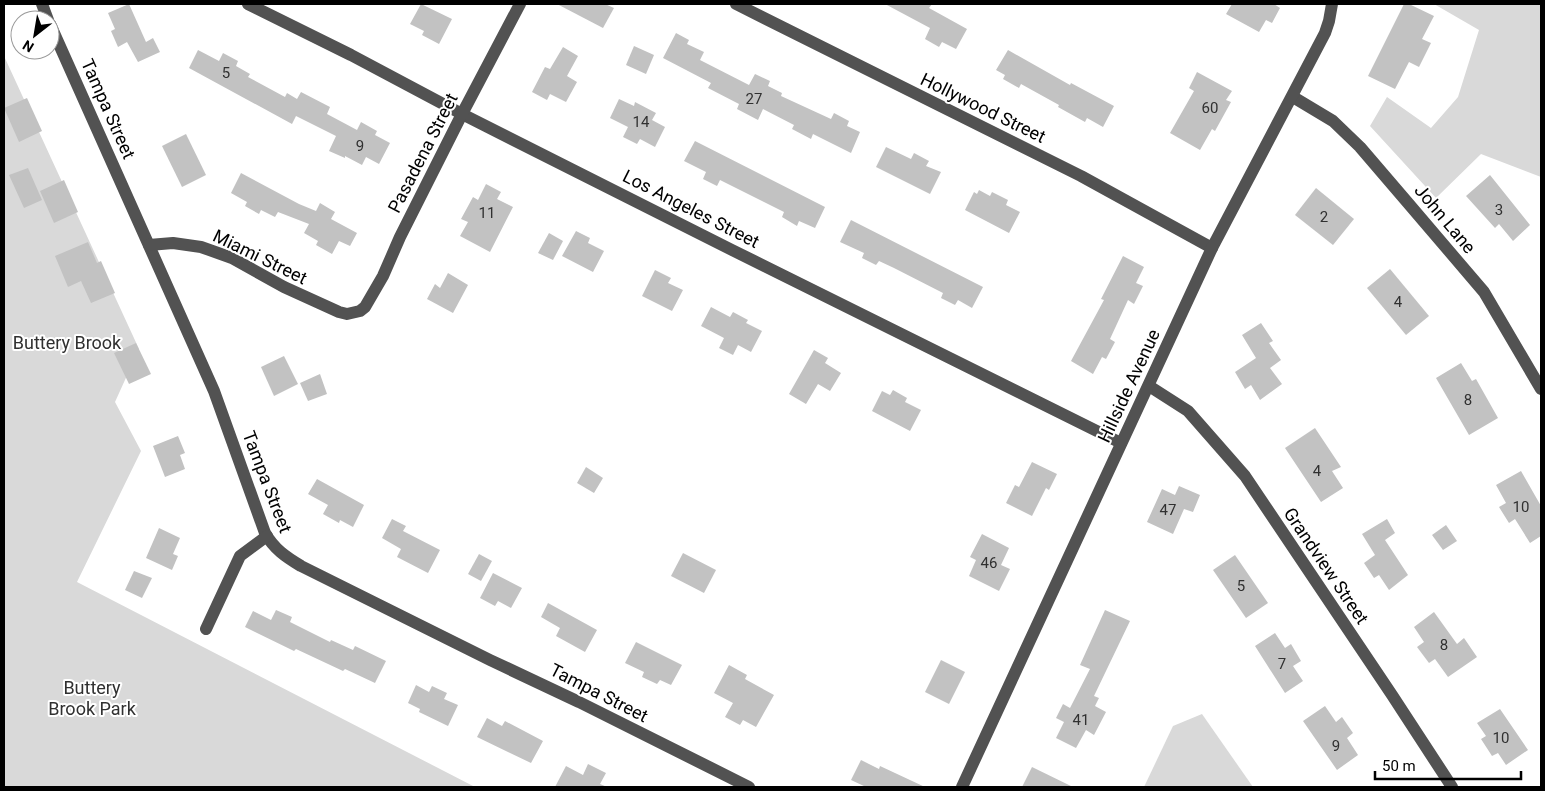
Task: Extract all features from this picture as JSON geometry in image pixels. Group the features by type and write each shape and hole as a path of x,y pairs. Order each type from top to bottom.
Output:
{"street":[{"name":"Los Angeles Street","path":"248,4 351,55 462,114 1121,444"},
{"name":"Pasadena Street","path":"352,313 360,311 365,307 383,276 400,237 520,4"},
{"name":"Hollywood Street","path":"736,4 1073,172 1212,248"},
{"name":"Hillside Avenue","path":"962,787 1212,248 1325,33 1332,4"},
{"name":"Tampa Street","path":"60,46 214,391 266,536 278,551 301,566 749,787"},
{"name":"John Lane","path":"1293,97 1333,122 1360,147 1415,210 1484,292 1541,388"},
{"name":"Miami Street","path":"149,245 173,243 200,247 232,258 310,301 339,312 352,313"},
{"name":"Grandview Street","path":"1149,386 1188,411 1245,476 1452,787"},
{"path":"206,630 240,556 266,536"}],"green space":[{"path":"1434,4 1541,4 1541,177 1481,154 1436,198 1370,126 1387,97 1431,128 1458,97 1479,30"},
{"name":"Buttery Brook Park","path":"4,56 139,349 115,402 141,451 77,582 475,787 4,787"},
{"path":"1202,714 1253,787 1144,787 1173,726"}],"building":[{"path":"129,4 146,42 153,38 160,52 138,62 127,42 118,47 111,31 115,29 108,13"},
{"path":"421,4 452,19 439,44 422,35 424,31 410,24"},
{"path":"557,4 605,4 614,8 603,28"},
{"path":"885,4 932,4 929,8 967,29 956,49 942,42 939,47 925,39 930,28"},
{"path":"1232,4 1274,4 1280,8 1272,23 1266,20 1259,32 1226,14"},
{"path":"1404,4 1409,4 1434,16 1422,39 1431,43 1419,67 1409,62 1395,89 1368,76"},
{"path":"676,33 689,40 687,44 704,52 700,60 749,85 755,74 770,81 768,86 782,93 781,96 831,119 834,113 849,121 847,126 860,132 851,153 813,134 811,139 792,129 794,125 763,109 758,120 737,109 739,104 708,88 711,83 663,58"},
{"path":"634,46 654,55 646,74 626,65"},
{"path":"563,47 578,56 567,76 577,82 566,102 550,94 547,100 532,92 545,67 550,69"},
{"path":"198,50 219,61 223,53 238,61 236,66 250,74 248,77 285,97 287,93 297,99 301,92 330,107 327,114 357,130 361,122 377,131 375,135 390,143 379,164 366,157 362,165 345,156 345,158 329,151 336,136 296,116 292,124 189,68"},
{"path":"1008,50 1070,85 1071,83 1114,106 1103,127 1087,118 1085,122 1021,84 1019,88 1003,79 1005,75 996,70"},
{"path":"1197,72 1232,91 1226,100 1231,102 1215,131 1212,129 1200,150 1170,133 1194,91 1189,88"},
{"path":"27,98 42,131 19,142 4,108"},
{"path":"619,99 634,106 635,102 656,113 652,120 665,127 655,147 640,139 637,144 623,137 628,127 610,118"},
{"path":"186,134 206,175 182,187 162,146"},
{"path":"695,141 825,207 815,228 799,221 797,226 782,217 784,212 720,180 717,186 703,179 706,172 684,161"},
{"path":"886,147 911,159 914,153 929,161 926,166 941,172 930,194 876,167"},
{"path":"28,168 42,200 24,208 9,175"},
{"path":"241,173 299,204 316,211 320,203 335,212 331,219 357,233 350,246 339,241 332,254 316,245 318,241 304,233 309,224 278,212 275,217 261,210 259,214 245,206 247,202 231,193"},
{"path":"1490,175 1530,225 1513,241 1499,224 1495,228 1466,196"},
{"path":"64,180 78,212 54,223 40,191"},
{"path":"486,184 501,192 497,199 513,207 490,252 460,236 468,222 461,219 473,197 478,200"},
{"path":"1316,188 1354,219 1333,245 1295,215"},
{"path":"979,190 990,196 992,192 1008,200 1006,205 1020,212 1009,233 965,210 974,192 977,194"},
{"path":"851,220 983,287 972,308 958,300 955,305 941,298 943,293 879,261 876,265 862,258 864,253 840,242"},
{"path":"576,231 590,238 588,243 604,251 593,272 562,256"},
{"path":"549,233 563,241 553,260 538,253"},
{"path":"88,242 97,263 101,261 115,293 91,303 81,281 68,287 55,256"},
{"path":"1123,256 1144,267 1136,283 1143,286 1134,304 1128,300 1110,339 1115,342 1106,359 1102,357 1093,374 1071,361 1104,300 1101,299"},
{"path":"1390,269 1429,316 1406,335 1367,288"},
{"path":"655,270 671,278 668,283 683,290 672,311 642,296"},
{"path":"448,273 468,285 453,313 427,299 435,284 440,288"},
{"path":"711,307 730,317 733,312 748,320 746,323 762,331 751,352 738,345 733,355 719,348 724,338 701,326"},
{"path":"1261,323 1273,341 1269,343 1281,360 1270,368 1282,384 1260,400 1251,385 1245,389 1235,372 1256,358 1242,335"},
{"path":"136,343 151,374 129,384 114,353"},
{"path":"814,350 828,358 825,363 841,373 830,391 818,384 806,404 789,394"},
{"path":"284,356 298,384 274,396 261,367"},
{"path":"1461,363 1472,381 1476,379 1498,418 1469,435 1436,378"},
{"path":"320,374 327,394 308,401 300,383"},
{"path":"893,390 907,398 905,402 921,410 910,431 872,411 882,391 890,395"},
{"path":"1315,428 1341,467 1332,471 1343,488 1321,502 1285,448"},
{"path":"178,436 185,453 180,455 185,469 165,477 153,446"},
{"path":"1032,462 1057,474 1049,490 1046,488 1032,516 1006,503 1015,485 1019,487"},
{"path":"586,467 603,478 594,493 577,483"},
{"path":"1521,471 1541,506 1541,536 1530,543 1515,519 1509,523 1499,507 1506,503 1496,485"},
{"path":"317,479 364,505 353,527 340,520 339,523 323,514 328,505 308,494"},
{"path":"1179,486 1200,495 1193,512 1184,509 1173,534 1147,522 1162,489 1175,495"},
{"path":"392,519 406,526 403,531 440,550 428,573 397,557 401,549 382,538"},
{"path":"1387,519 1395,533 1385,540 1408,575 1389,590 1379,575 1374,578 1364,563 1375,555 1362,534"},
{"path":"1446,525 1457,541 1443,550 1432,535"},
{"path":"159,528 180,538 173,554 178,556 172,570 146,558"},
{"path":"982,534 1009,548 1001,565 1010,569 999,591 969,576 976,560 970,557"},
{"path":"683,553 716,570 704,593 671,576"},
{"path":"479,554 492,561 481,581 468,574"},
{"path":"1235,555 1268,603 1246,618 1213,570"},
{"path":"134,571 152,578 142,598 125,590"},
{"path":"493,573 522,588 511,608 498,601 495,606 480,598"},
{"path":"548,603 597,630 585,652 556,636 560,628 541,617"},
{"path":"276,610 292,617 290,622 330,642 331,640 353,650 355,646 386,661 375,683 345,669 343,671 296,649 294,651 245,627 253,611 271,620"},
{"path":"1105,610 1130,621 1094,696 1099,698 1095,706 1106,712 1094,735 1086,730 1076,748 1056,738 1064,722 1056,718 1063,704 1070,708 1090,669 1080,665"},
{"path":"1434,612 1457,644 1464,638 1477,657 1448,677 1435,659 1429,663 1417,647 1424,642 1414,627"},
{"path":"1275,633 1285,648 1291,644 1301,661 1293,666 1303,681 1285,693 1255,646"},
{"path":"636,642 682,665 671,685 660,680 657,684 642,677 644,672 625,663"},
{"path":"941,660 965,672 949,704 925,692"},
{"path":"729,665 747,675 745,679 774,695 756,727 743,720 740,725 725,717 733,703 714,693"},
{"path":"416,685 429,692 432,686 447,693 444,699 458,705 448,726 419,712 420,709 408,703"},
{"path":"1325,706 1336,722 1342,717 1353,733 1347,738 1358,755 1337,770 1303,721"},
{"path":"1500,709 1528,750 1506,765 1498,753 1492,756 1481,739 1486,736 1477,723"},
{"path":"487,718 502,726 505,721 543,741 531,763 477,737"},
{"path":"861,760 879,769 880,766 925,787 866,787 851,780"},
{"path":"588,764 606,773 600,784 607,787 555,787 566,766 583,775"},
{"path":"1032,767 1073,787 1022,787"}],"park label":[{"name":"Buttery Brook","path":"67,343"}]}
